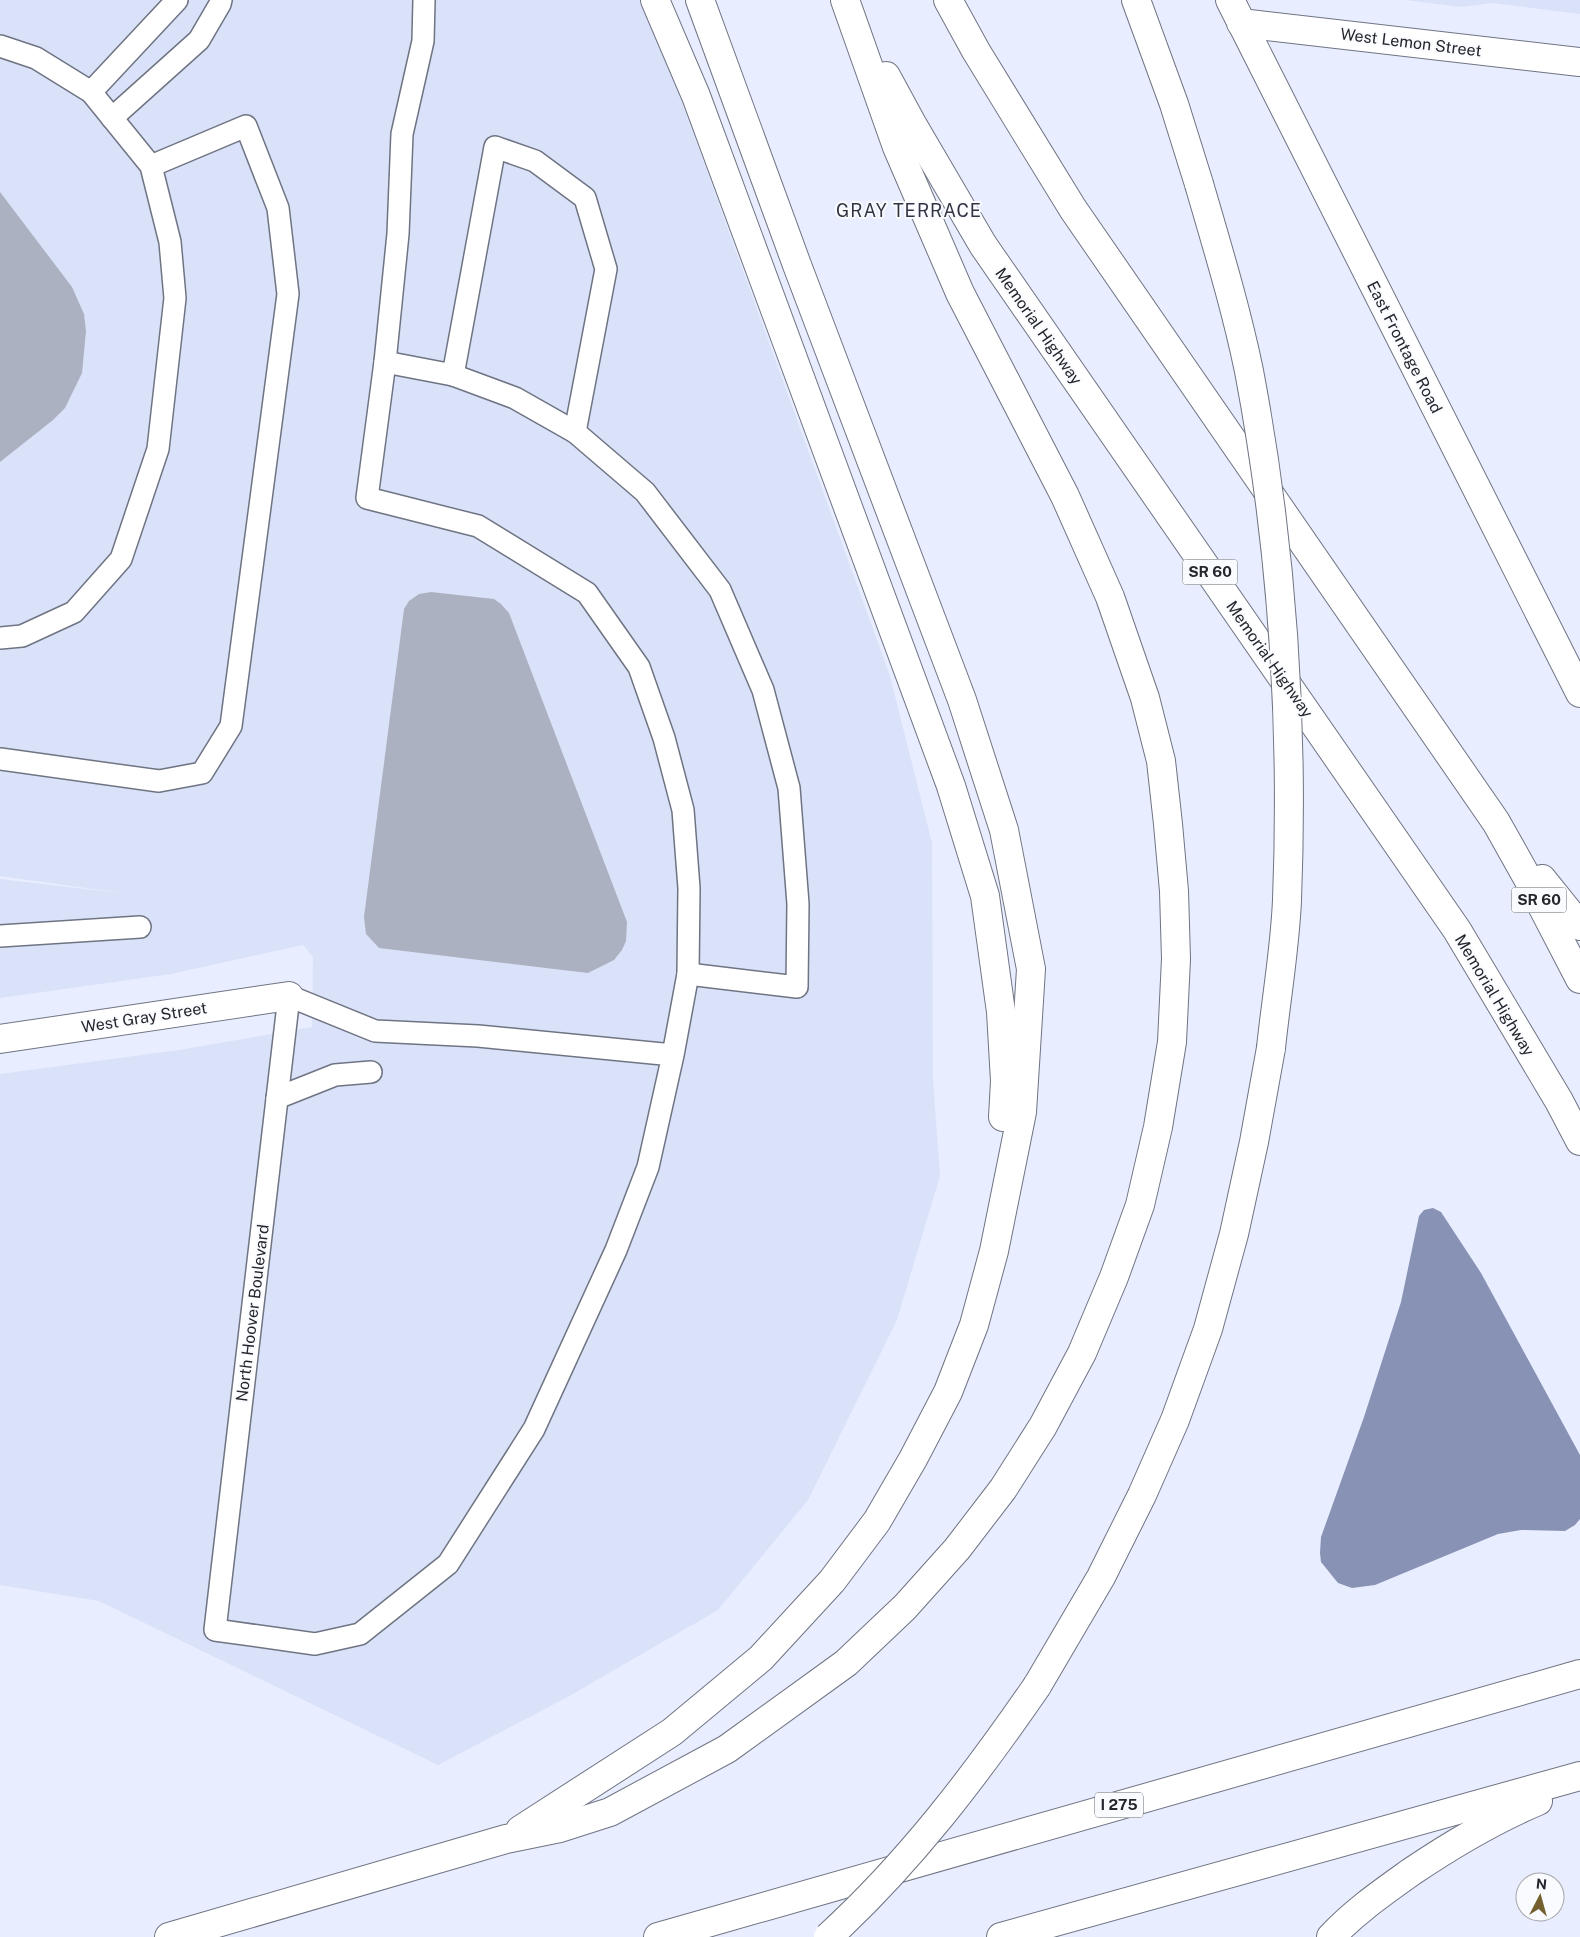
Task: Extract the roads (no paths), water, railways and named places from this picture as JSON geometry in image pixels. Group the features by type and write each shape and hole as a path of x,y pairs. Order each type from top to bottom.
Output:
{"main road":[{"path":"506,1839 672,1732 761,1658 832,1581 877,1521 913,1459 948,1392 974,1325 994,1251 1022,1112 1031,969 1004,830 962,700 797,265 700,0"},
{"path":"169,1937 506,1839 560,1828 610,1812 727,1749 846,1663 905,1607 957,1550 1003,1489 1043,1426 1082,1353 1114,1277 1140,1205 1158,1127 1172,1042 1176,959 1174,891 1161,761 1145,698 1106,588 1064,496 960,293 896,147 845,0"},
{"name":"Memorial Highway","path":"845,0 911,122 983,245 1457,930 1559,1101 1580,1141"},
{"name":"SR 60","path":"948,0 976,51 1073,209 1496,822 1580,979"},
{"path":"828,1937 847,1920 899,1865 948,1809 995,1747 1037,1686 1101,1577 1142,1495 1175,1420 1208,1329 1234,1234 1254,1142 1271,1048 1287,902 1290,764 1285,644 1273,523 1248,370 1226,276 1174,104 1136,0"},
{"path":"653,4 703,115 947,776 985,896 1001,1012 1005,1081 994,1251"},
{"name":"West Lemon Street","path":"1235,11 1580,62"},
{"name":"East Frontage Road","path":"1235,11 1580,693"},
{"path":"1496,822 1580,926"},
{"name":"West Gray Street","path":"0,1039 289,996"},
{"name":"I 275","path":"658,1937 1580,1674"},
{"path":"1001,1937 1580,1776"},
{"path":"1331,1937 1364,1907 1434,1857 1485,1827 1580,1784"}],"lane":[{"path":"91,92 177,0"},
{"path":"112,118 199,40 221,0"},
{"path":"289,996 375,1031 478,1036 673,1055 688,974 689,888 683,810 664,738 639,667 587,593 478,526 368,498 385,362 398,234 402,134 423,41 424,0"},
{"path":"0,46 36,58 91,92 151,166 170,242 175,298 158,449 121,559 74,612 22,636 0,638"},
{"path":"0,759 159,781 202,774 232,726 288,294 278,208 246,126 151,166"},
{"path":"453,375 495,147 535,161 585,198 606,269 575,432"},
{"path":"385,362 453,375 515,398 575,432 645,492 720,590 763,690 788,788 798,904 797,987 688,974"},
{"path":"0,936 140,927"},
{"name":"North Hoover Boulevard","path":"289,996 215,1630 315,1644 360,1634 448,1564 534,1429 616,1250 648,1167 673,1055"},
{"path":"277,1098 335,1075 372,1072"}],"district":[{"name":"GRAY TERRACE","path":"909,211"}]}
